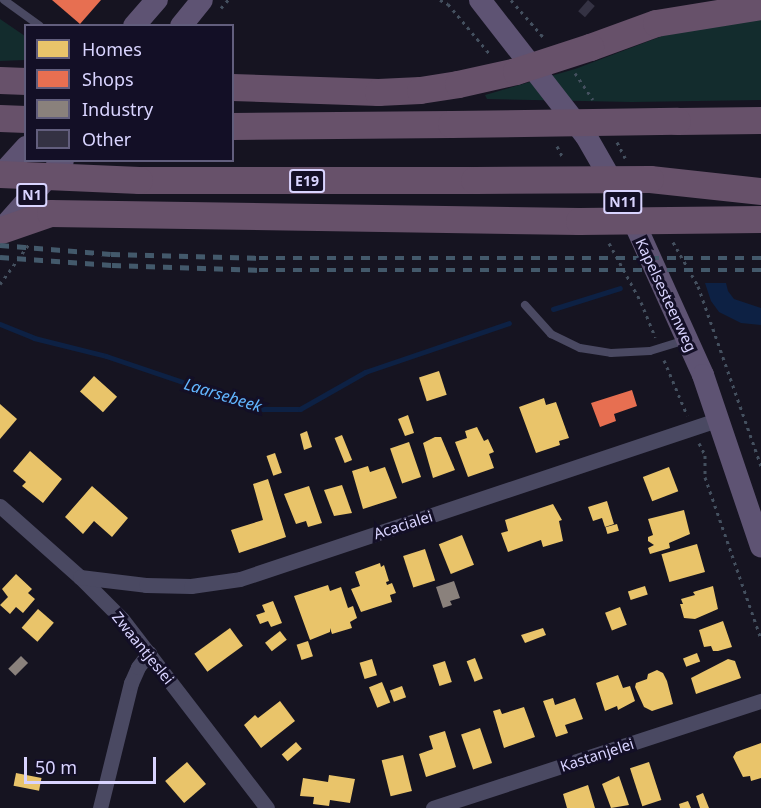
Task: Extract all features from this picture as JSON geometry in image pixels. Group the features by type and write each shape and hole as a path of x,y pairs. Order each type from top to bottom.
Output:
{"highway":[{"path":"656,23 694,0"},
{"path":"234,87 378,92 420,90 516,71 656,23 761,6"},
{"path":"0,80 24,81"},
{"path":"0,118 24,119"},
{"path":"234,126 761,120"},
{"name":"E19","path":"0,175 139,180 474,180 761,176"},
{"path":"650,178 761,191"},
{"path":"0,231 50,213 579,221 761,219"}],"main road":[{"path":"183,24 202,0"},
{"path":"136,24 154,1"},
{"name":"Kapelsesteenweg","path":"480,3 586,136 628,211 703,375 761,546"},
{"name":"N1","path":"0,175 24,149"},
{"name":"N1","path":"0,231 61,162"}],"street":[{"name":"Acacialei","path":"80,577 146,585 191,586 240,579 717,420"},
{"name":"Zwaantjeslei","path":"0,506 80,577 122,619 267,808"},
{"path":"100,808 131,684 138,667 149,653"},
{"name":"Kastanjelei","path":"434,808 761,701"}],"lane":[{"path":"4,0 37,24"},
{"path":"525,305 551,334 580,348 611,353 651,351 687,339"}],"path":[{"path":"440,0 448,4 493,58"},
{"path":"555,143 567,165"},
{"path":"606,238 640,302 705,455 705,477 761,639"}],"green space":[{"path":"761,15 761,100 632,102 487,99 485,95 575,69 678,30"},
{"path":"0,19 24,35 24,60 0,61"}],"water":[{"path":"705,283 726,283 734,299 761,308 761,325 741,323 719,312 711,301"}],"building: Homes":[{"path":"439,371 447,395 427,401 419,377"},
{"path":"94,376 117,397 103,412 80,392"},
{"path":"544,398 546,405 556,402 569,438 559,441 560,445 536,453 519,407"},
{"path":"0,404 17,419 0,439"},
{"path":"408,415 414,433 405,436 398,419"},
{"path":"477,427 484,441 488,439 494,452 489,454 494,468 468,477 455,442 467,438 465,431"},
{"path":"307,431 312,447 304,450 300,434"},
{"path":"342,435 352,460 345,463 335,438"},
{"path":"435,437 441,437 455,470 433,478 423,443"},
{"path":"409,442 421,477 402,483 390,449"},
{"path":"30,451 62,479 43,503 22,486 26,482 13,471"},
{"path":"275,453 282,473 273,476 266,456"},
{"path":"368,466 370,472 385,467 397,498 363,509 352,471"},
{"path":"669,467 678,491 652,501 643,477"},
{"path":"268,479 286,537 239,553 231,530 263,520 253,484"},
{"path":"342,485 352,513 334,516 324,490"},
{"path":"92,486 128,518 112,537 94,521 83,534 65,517"},
{"path":"309,486 322,523 308,527 306,521 296,524 284,494"},
{"path":"607,501 614,524 605,527 602,518 593,521 588,507"},
{"path":"553,504 562,520 559,521 563,541 543,547 541,540 508,552 501,533 508,531 505,520"},
{"path":"684,510 690,534 669,543 670,548 650,554 648,548 654,545 648,541 648,537 653,535 648,519"},
{"path":"617,524 619,531 607,534 605,527"},
{"path":"462,535 474,565 451,574 439,544"},
{"path":"697,544 705,572 669,582 661,554"},
{"path":"425,549 435,580 413,587 403,556"},
{"path":"380,563 381,567 384,565 389,581 386,582 387,585 392,583 396,593 390,595 392,602 361,612 351,589 360,586 355,572"},
{"path":"16,574 32,589 28,593 35,599 23,613 16,607 10,614 0,605 8,597 2,589"},
{"path":"328,585 330,591 341,587 348,608 353,606 357,618 350,622 352,628 332,634 330,628 330,632 310,640 294,596"},
{"path":"645,586 648,595 631,600 628,592"},
{"path":"713,586 718,609 695,619 684,618 681,599 695,595 693,592"},
{"path":"273,601 282,623 271,627 268,621 260,624 256,615 265,612 262,605"},
{"path":"620,607 627,625 612,630 605,613"},
{"path":"38,609 54,623 37,642 22,628"},
{"path":"723,621 732,647 713,651 711,646 704,647 699,630"},
{"path":"230,628 243,646 207,672 194,654"},
{"path":"543,628 546,635 525,643 521,635"},
{"path":"280,631 287,640 272,651 265,643"},
{"path":"308,641 313,656 302,660 297,645"},
{"path":"697,653 700,661 686,667 683,658"},
{"path":"475,658 483,679 474,682 467,661"},
{"path":"372,659 377,675 365,679 360,663"},
{"path":"728,659 735,661 741,678 696,694 691,678"},
{"path":"445,661 452,682 439,686 433,665"},
{"path":"657,670 663,673 667,681 673,704 652,711 644,707 635,687 636,683 647,679 648,674"},
{"path":"618,675 623,688 630,686 635,701 618,710 617,706 605,711 596,683"},
{"path":"382,682 390,702 377,708 369,687"},
{"path":"402,686 406,697 394,702 390,690"},
{"path":"553,698 555,705 575,698 583,719 565,725 568,733 556,737 543,701"},
{"path":"280,701 295,721 261,748 244,725 255,715 258,718"},
{"path":"524,707 535,737 504,748 493,711 500,709 502,714"},
{"path":"480,728 492,763 473,769 461,735"},
{"path":"445,731 456,767 426,777 419,754 433,749 429,736"},
{"path":"296,742 302,749 288,761 282,754"},
{"path":"761,743 761,778 751,781 750,776 743,777 733,757 736,752"},
{"path":"403,755 412,791 391,796 382,760"},
{"path":"187,762 206,784 184,803 165,781"},
{"path":"649,762 661,800 642,806 630,768"},
{"path":"16,773 42,778 39,791 14,786"},
{"path":"329,775 355,779 350,803 330,800 329,806 313,804 314,797 300,796 303,778 328,782"},
{"path":"619,776 629,805 611,808 602,784"},
{"path":"588,785 595,808 567,808 563,794"},
{"path":"703,793 709,808 700,808 696,796"},
{"path":"688,801 691,808 680,808 679,804"}],"building: Shops":[{"path":"52,0 101,0 80,24"},
{"path":"632,390 637,406 614,414 616,421 600,427 591,403"}],"building: Industry":[{"path":"454,581 460,598 450,601 452,605 443,608 436,587"},
{"path":"21,656 28,663 15,676 8,669"}],"building: Other":[{"path":"588,0 595,6 585,17 578,11"}],"waterway":[{"name":"Laarsebeek","path":"553,309 620,288"},
{"name":"Laarsebeek","path":"0,324 34,338 106,356 263,409 300,409 365,372 509,323"}],"railway":[{"path":"0,245 111,254 259,258 761,258"},
{"path":"0,257 112,265 259,270 761,270"}]}
